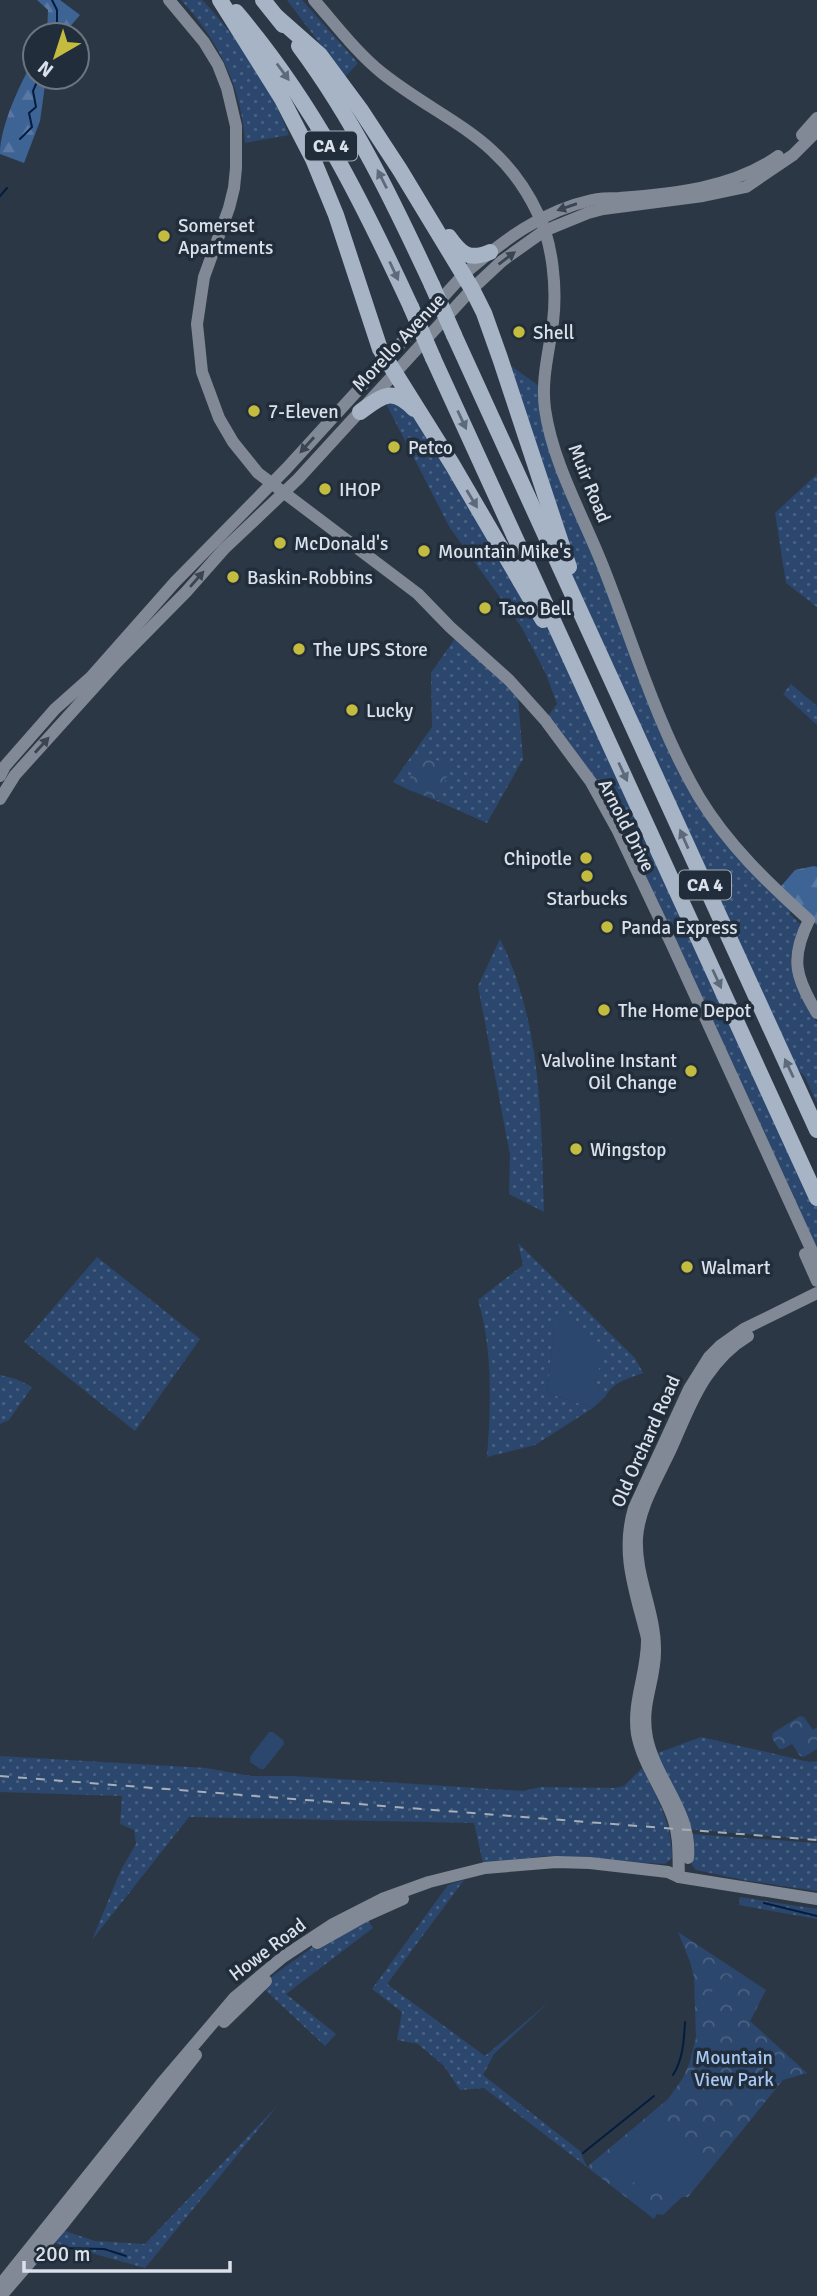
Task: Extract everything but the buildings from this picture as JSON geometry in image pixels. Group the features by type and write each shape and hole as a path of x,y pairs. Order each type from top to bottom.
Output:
{"highway":[{"path":"220,0 282,99 313,159 336,215 380,349 520,578 594,710"},
{"name":"CA 4","path":"225,0 281,68 326,136 363,205 817,1198"},
{"name":"CA 4","path":"263,0 324,81 366,149 432,285 817,1130"},
{"path":"277,17 309,44 367,119 472,289 500,358 593,640"},
{"path":"430,219 456,247 470,256 478,257 490,252"},
{"path":"360,412 382,396 389,395 407,401 424,419"}],"street":[{"name":"Arnold Drive","path":"169,0 204,42 218,65 227,88 236,126 236,168 232,198 204,277 198,306 198,344 202,372 219,418 233,442 258,472 471,650 524,704 578,774 622,851 653,925 817,1281"},
{"name":"Muir Road","path":"314,0 364,57 382,73 468,130 499,155 526,189 540,217 553,274 552,326 542,388 550,435 574,500 604,568 641,669 699,798 755,870 809,920 801,935 796,961 800,983 817,1013"},
{"name":"Morello Avenue","path":"0,799 15,775 118,661 360,412 391,366 464,274 490,252 512,234 540,217 567,206 595,199 708,187 742,177 769,163 790,147 817,117"},
{"name":"Morello Avenue","path":"0,776 5,766 55,709 91,677 175,582 391,366 502,261 544,232 588,213 746,187 793,155 817,131"},
{"name":"Arnold Drive","path":"282,493 418,594 509,680 545,720 591,782 617,829 672,945 817,1262"},
{"name":"Old Orchard Road","path":"679,1877 676,1828 646,1763 637,1730 636,1712 647,1638 627,1550 629,1524 689,1389 709,1357 744,1329 817,1293"},
{"name":"Old Orchard Road","path":"679,1877 685,1868 688,1854 683,1820 673,1794 652,1755 645,1727 647,1692 656,1653 655,1632 637,1548 640,1520 697,1393 718,1362 751,1334 817,1301"},
{"name":"Howe Road","path":"0,2285 161,2084 235,1997 283,1957 333,1924 382,1899 429,1882 485,1868 556,1862 668,1872 679,1877 817,1899"},
{"name":"Howe Road","path":"1,2296 63,2224 225,2020 260,1986 317,1944 365,1916 410,1896 488,1875 556,1869 612,1871 667,1879 679,1877"}],"green space":[{"path":"37,0 60,0 80,15 75,21 48,21 48,10"},
{"path":"181,0 202,0 229,30 263,81 289,135 245,143 239,103 226,65 206,31"},
{"path":"287,0 302,0 358,63 345,77"},
{"path":"21,85 21,91 44,91 40,121 24,163 0,154 12,104"},
{"path":"500,358 542,388 550,435 700,798 793,905 790,914 800,924 791,966 794,978 817,1023 817,1103 805,1077 781,1052 593,640"},
{"path":"382,396 407,402 519,578 594,710 817,1198 817,1252 626,849 545,720 557,704 546,674 522,628 450,528"},
{"path":"817,474 817,607 786,583 775,513"},
{"path":"456,637 518,697 523,759 487,823 435,800 439,798 407,785 409,790 393,782 432,727 431,673"},
{"path":"791,684 817,706 817,725 783,694"},
{"path":"420,753 449,765 450,769 435,800 409,790 407,785"},
{"path":"817,867 817,925 777,891 795,870"},
{"path":"500,939 514,971 532,1038 540,1107 544,1212 509,1194 510,1155 478,986"},
{"path":"518,1243 635,1358 643,1373 617,1384 606,1396 594,1380 595,1374 554,1330 547,1393 593,1408 535,1445 487,1457 490,1398 488,1358 478,1300 523,1265"},
{"path":"97,1257 200,1339 135,1431 24,1342"},
{"path":"561,1310 607,1350 594,1380 606,1396 593,1408 547,1393 554,1330"},
{"path":"0,1375 32,1387 9,1420 0,1424"},
{"path":"800,1716 804,1717 813,1730 817,1727 817,1749 804,1757 800,1756 792,1744 779,1749 772,1738 773,1733"},
{"path":"269,1732 283,1740 284,1744 264,1769 260,1769 250,1762 250,1757"},
{"path":"701,1737 809,1762 817,1761 817,1840 686,1829 652,1755"},
{"path":"0,1756 206,1768 251,1776 293,1776 523,1791 540,1787 615,1788 624,1786 642,1768 666,1822 672,1858 665,1864 548,1856 483,1863 474,1823 189,1817 92,1940 121,1870 136,1844 134,1830 120,1824 122,1796 0,1792"},
{"path":"692,1834 817,1843 817,1891 696,1870 692,1865"},
{"path":"464,1880 387,1984 485,2056 549,2002 494,2054 483,2075 580,2151 587,2167 484,2088 460,2090 444,2066 418,2044 397,2040 402,2012 372,1989 448,1885"},
{"path":"740,1897 817,1909 817,1919 739,1905"},
{"path":"365,1916 373,1928 286,1994 336,2034 325,2046 260,1985 317,1944"},
{"name":"Mountain View Park","path":"678,1932 766,1990 750,2021 807,2073 783,2080 688,2197 682,2197 663,2215 657,2214 654,2219 587,2167 668,2099 689,2064 696,2038 694,1977"},
{"path":"726,1974 740,1985 718,2011 705,2000"},
{"path":"278,2105 145,2268 48,2241 59,2229 95,2241 145,2244"},
{"path":"658,2121 663,2121 708,2165 685,2183 661,2189 636,2184 612,2167"}],"waterway":[{"path":"52,0 57,10 57,21"},
{"path":"20,139 32,127 29,113 36,107 33,91"},
{"path":"0,196 7,188"},
{"path":"764,1903 817,1916"},
{"path":"673,2075 681,2056 685,2022"},
{"path":"583,2153 654,2096"},
{"path":"56,2248 104,2249 126,2256"}],"railway":[{"path":"0,1776 817,1840"}],"place":[{"name":"Somerset Apartments","path":"164,236"},
{"name":"Shell","path":"519,332"},
{"name":"7-Eleven","path":"254,411"},
{"name":"Petco","path":"394,447"},
{"name":"IHOP","path":"325,489"},
{"name":"McDonald's","path":"280,543"},
{"name":"Mountain Mike's","path":"424,551"},
{"name":"Baskin-Robbins","path":"233,577"},
{"name":"Taco Bell","path":"485,608"},
{"name":"The UPS Store","path":"299,649"},
{"name":"Lucky","path":"352,710"},
{"name":"Chipotle","path":"586,858"},
{"name":"Starbucks","path":"587,876"},
{"name":"Panda Express","path":"607,927"},
{"name":"The Home Depot","path":"604,1010"},
{"name":"Valvoline Instant Oil Change","path":"691,1071"},
{"name":"Wingstop","path":"576,1149"},
{"name":"Walmart","path":"687,1267"}]}
